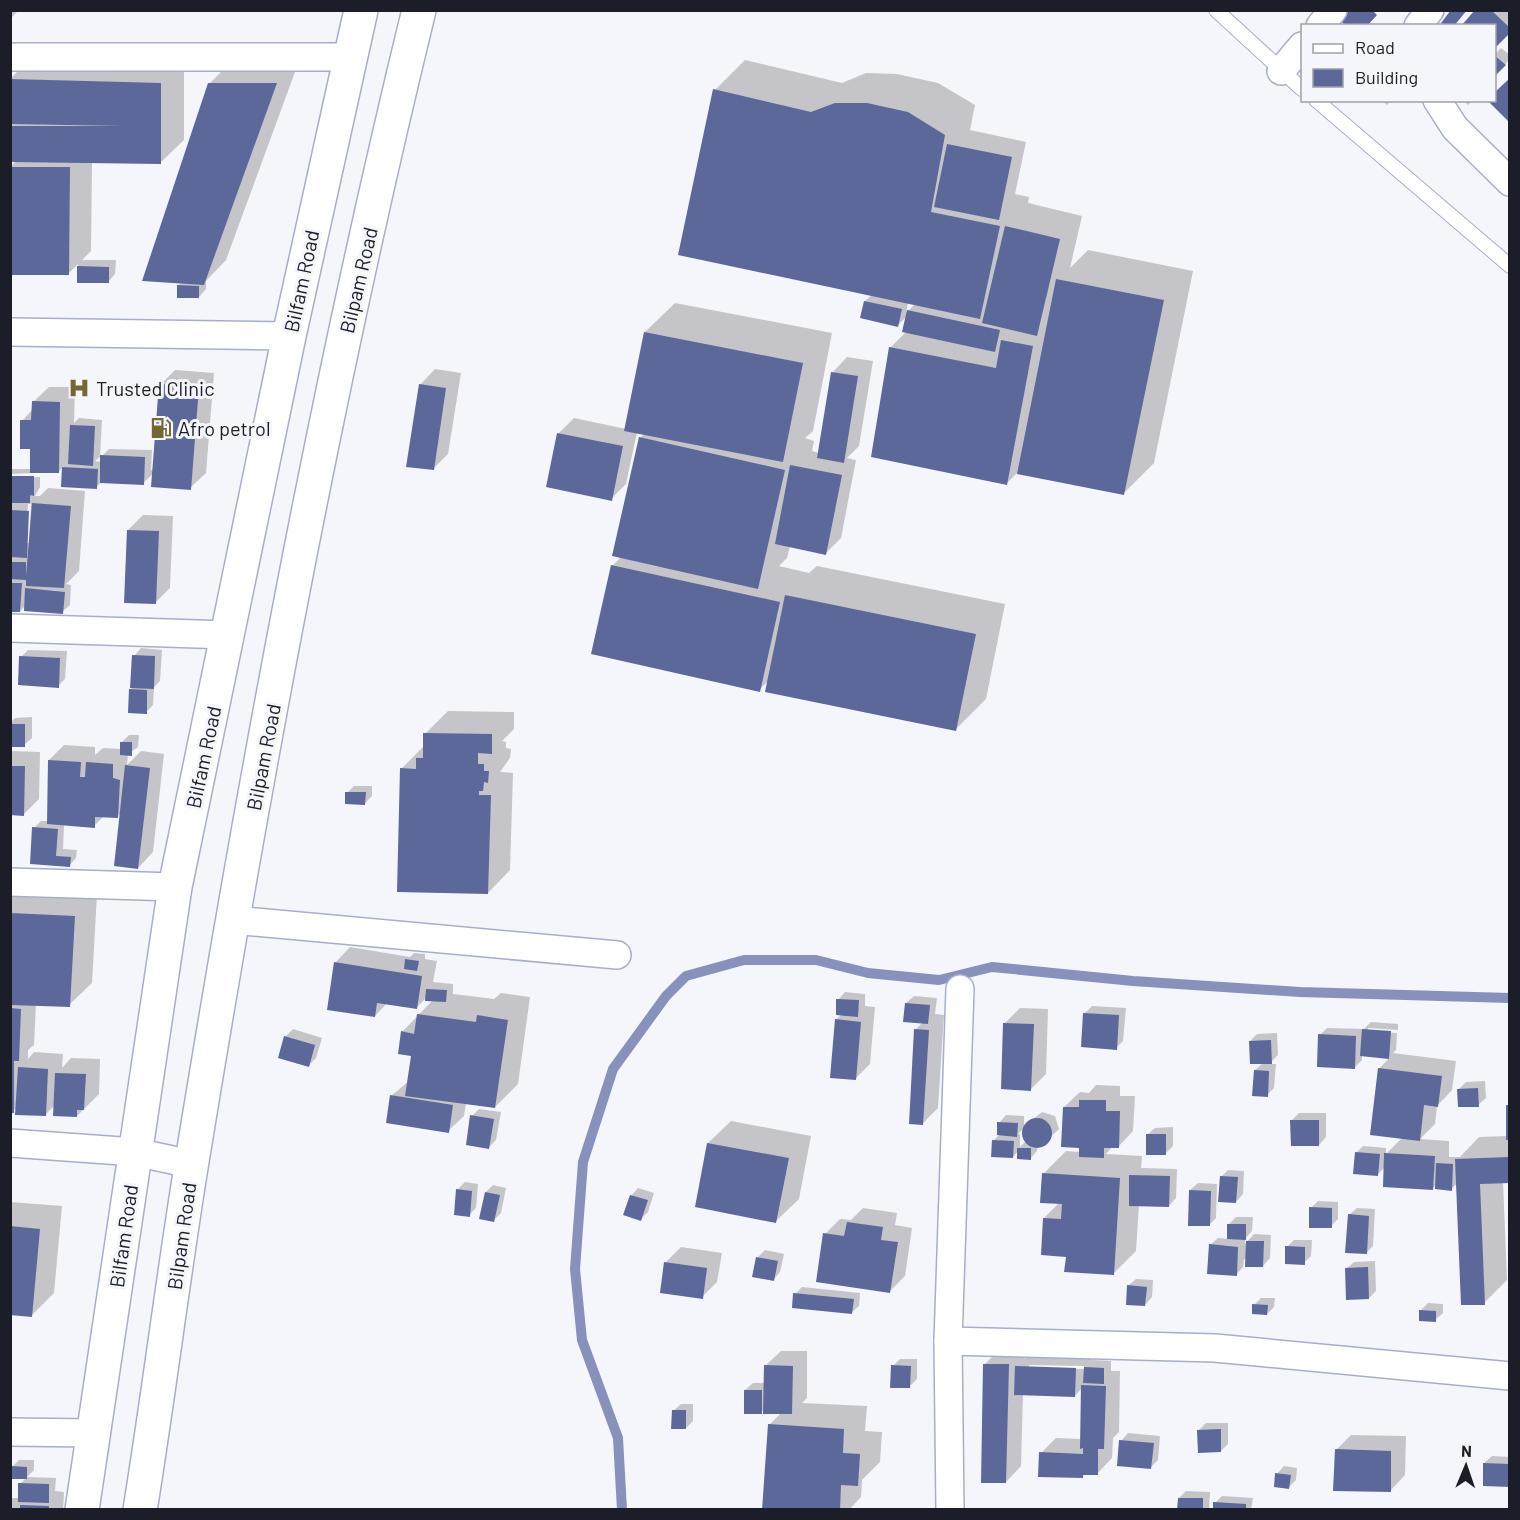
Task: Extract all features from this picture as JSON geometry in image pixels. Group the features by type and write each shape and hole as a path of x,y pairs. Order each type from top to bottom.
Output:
{"main road":[{"name":"Bilfam Road","path":"82,1509 175,887 229,635 289,336 349,57 362,10"},
{"name":"Bilpam Road","path":"140,1509 191,1164 233,920 342,350 419,10"}],"street":[{"path":"1322,24 1333,10"},
{"path":"1420,24 1430,10"},
{"path":"1281,71 1301,47"},
{"path":"10,57 349,57"},
{"path":"1438,102 1445,116 1461,135 1509,182"},
{"path":"10,332 289,336"},
{"path":"10,628 229,635"},
{"path":"10,882 175,887"},
{"path":"233,920 617,955"},
{"path":"950,1509 948,1341 960,989"},
{"path":"10,1143 135,1152 191,1164"},
{"path":"948,1341 1215,1348 1509,1376"},
{"path":"10,1432 93,1433"}],"lane":[{"path":"1215,10 1301,88"},
{"path":"1318,102 1509,266"}],"building":[{"path":"1336,10 1372,10 1377,15 1369,24 1344,24 1333,13"},
{"path":"1451,10 1467,10 1456,24 1441,23"},
{"path":"1475,10 1491,10 1510,28 1510,33 1496,47 1496,24 1463,24"},
{"path":"1496,57 1506,65 1496,75"},
{"path":"1510,78 1510,123 1489,102 1496,102 1496,91"},
{"path":"10,79 161,83 161,164 10,162 10,126 123,126 10,124"},
{"path":"208,83 277,83 204,285 142,281"},
{"path":"713,89 811,112 835,103 867,103 908,112 945,135 931,212 1000,226 980,319 678,255"},
{"path":"947,144 1012,157 999,220 934,207"},
{"path":"10,167 70,167 69,275 10,275"},
{"path":"1005,226 1060,239 1037,336 982,323"},
{"path":"77,266 109,267 109,283 77,283"},
{"path":"1056,279 1164,300 1124,495 1017,474"},
{"path":"177,285 199,286 199,298 177,298"},
{"path":"864,301 902,309 898,327 860,318"},
{"path":"907,310 1000,330 995,352 902,332"},
{"path":"644,332 803,363 783,462 624,431"},
{"path":"1001,340 1033,346 1007,485 871,457 889,347 996,368"},
{"path":"831,372 858,376 844,463 817,458"},
{"path":"159,384 199,387 191,490 151,487"},
{"path":"419,384 446,388 434,470 406,467"},
{"path":"32,401 60,402 59,473 30,473 30,449 20,449 20,420 31,420"},
{"path":"70,425 95,426 93,466 68,464"},
{"path":"557,433 623,446 612,501 546,487"},
{"path":"639,437 785,470 758,589 612,556"},
{"path":"100,455 145,457 144,485 100,483"},
{"path":"790,465 842,475 826,555 775,544"},
{"path":"62,467 98,469 97,489 61,487"},
{"path":"10,476 34,476 34,496 30,495 30,503 10,503"},
{"path":"32,503 71,506 64,588 26,586 26,580 10,579 10,562 26,562 26,576"},
{"path":"10,510 29,511 27,558 10,557"},
{"path":"127,530 159,531 156,604 124,603"},
{"path":"611,565 780,602 760,692 591,654"},
{"path":"10,583 22,583 20,612 10,612"},
{"path":"25,588 65,592 63,614 24,611"},
{"path":"785,595 976,634 956,731 765,692"},
{"path":"132,655 155,656 154,689 130,688"},
{"path":"19,656 60,658 59,688 18,685"},
{"path":"129,689 147,690 147,714 128,713"},
{"path":"10,724 25,724 25,747 10,747"},
{"path":"423,733 492,734 492,754 478,753 478,764 484,764 484,771 489,771 488,783 484,782 483,791 479,791 479,795 491,795 488,894 397,892 400,768 416,769 416,758 423,758"},
{"path":"120,742 132,742 132,756 120,755"},
{"path":"48,760 81,762 80,777 85,777 86,762 113,764 113,778 120,780 118,818 95,817 95,828 47,824"},
{"path":"125,765 150,768 138,869 114,866"},
{"path":"10,766 25,766 24,816 10,815"},
{"path":"345,792 366,792 365,805 345,804"},
{"path":"32,827 58,829 56,856 71,857 70,867 30,864"},
{"path":"10,913 75,916 70,1007 10,1005"},
{"path":"405,959 419,961 417,971 404,969"},
{"path":"334,962 422,976 417,1009 377,1003 375,1017 327,1010"},
{"path":"426,989 447,990 446,1002 425,1001"},
{"path":"836,999 859,1000 858,1017 836,1015"},
{"path":"905,1003 930,1005 928,1024 903,1022"},
{"path":"10,1008 21,1009 19,1061 14,1061 14,1113 10,1113"},
{"path":"1083,1013 1119,1015 1117,1050 1081,1047"},
{"path":"417,1014 476,1022 477,1015 508,1020 495,1108 405,1096 411,1056 398,1054 401,1031 414,1034"},
{"path":"835,1019 861,1022 856,1080 830,1078"},
{"path":"1003,1023 1034,1024 1031,1091 1001,1089"},
{"path":"914,1029 929,1030 923,1125 909,1124"},
{"path":"1362,1029 1391,1031 1389,1059 1360,1056"},
{"path":"1318,1034 1356,1036 1355,1069 1317,1067"},
{"path":"284,1036 315,1045 309,1067 278,1058"},
{"path":"1271,1040 1272,1064 1250,1064 1249,1041"},
{"path":"18,1067 48,1069 46,1116 15,1115"},
{"path":"1378,1068 1442,1076 1438,1107 1424,1105 1420,1141 1370,1135"},
{"path":"1254,1070 1269,1071 1268,1097 1252,1096"},
{"path":"55,1073 86,1074 84,1110 77,1110 77,1117 53,1116"},
{"path":"1478,1088 1479,1107 1458,1107 1457,1089"},
{"path":"390,1095 453,1105 449,1133 386,1123"},
{"path":"1079,1100 1106,1100 1106,1111 1120,1111 1119,1148 1104,1148 1104,1158 1079,1157 1079,1148 1061,1147 1063,1107 1079,1107"},
{"path":"1506,1105 1510,1105 1510,1140 1506,1140"},
{"path":"470,1115 494,1119 489,1149 466,1145"},
{"path":"1037,1118 1048,1122 1052,1133 1048,1144 1037,1148 1026,1144 1022,1133 1026,1122"},
{"path":"1290,1120 1319,1120 1319,1146 1291,1146"},
{"path":"997,1122 1018,1123 1017,1137 997,1135"},
{"path":"1146,1134 1166,1134 1166,1155 1146,1155"},
{"path":"992,1140 1014,1141 1013,1158 991,1157"},
{"path":"707,1143 789,1158 776,1223 695,1207"},
{"path":"1017,1148 1031,1148 1031,1160 1017,1159"},
{"path":"1355,1152 1380,1154 1378,1176 1353,1174"},
{"path":"1384,1153 1435,1156 1433,1190 1383,1187"},
{"path":"1510,1157 1510,1183 1480,1184 1485,1305 1461,1305 1455,1159"},
{"path":"1436,1163 1453,1164 1452,1191 1435,1189"},
{"path":"1042,1173 1120,1178 1114,1275 1064,1272 1066,1257 1041,1255 1043,1218 1061,1219 1062,1204 1040,1203"},
{"path":"1129,1175 1170,1176 1169,1207 1129,1206"},
{"path":"1220,1176 1238,1177 1236,1203 1218,1202"},
{"path":"456,1189 472,1191 470,1217 454,1215"},
{"path":"1189,1190 1211,1191 1210,1226 1188,1226"},
{"path":"485,1192 500,1195 494,1222 479,1219"},
{"path":"630,1195 648,1200 641,1221 623,1215"},
{"path":"1309,1207 1332,1208 1332,1228 1309,1228"},
{"path":"1348,1214 1369,1216 1367,1254 1345,1253"},
{"path":"847,1222 883,1227 881,1240 898,1242 890,1293 816,1282 823,1233 844,1236"},
{"path":"1227,1224 1246,1224 1246,1240 1227,1239"},
{"path":"10,1226 40,1229 32,1317 10,1315"},
{"path":"1246,1241 1264,1241 1263,1267 1245,1267"},
{"path":"1209,1244 1238,1247 1237,1276 1207,1274"},
{"path":"1285,1246 1305,1247 1305,1265 1285,1264"},
{"path":"756,1257 778,1261 774,1281 752,1277"},
{"path":"664,1262 707,1268 703,1299 660,1293"},
{"path":"1368,1267 1369,1299 1346,1300 1345,1268"},
{"path":"1127,1285 1147,1287 1145,1306 1126,1305"},
{"path":"793,1293 854,1299 852,1314 792,1308"},
{"path":"1252,1304 1268,1305 1267,1315 1252,1314"},
{"path":"1419,1310 1436,1311 1436,1322 1419,1321"},
{"path":"983,1364 1009,1364 1006,1483 981,1483"},
{"path":"764,1365 793,1366 792,1414 763,1414"},
{"path":"891,1365 911,1366 910,1388 890,1388"},
{"path":"1015,1366 1076,1368 1075,1397 1014,1395"},
{"path":"1084,1367 1104,1368 1104,1384 1083,1383"},
{"path":"1081,1385 1106,1386 1104,1449 1098,1449 1098,1475 1083,1475 1083,1478 1038,1477 1039,1452 1083,1454 1083,1448 1080,1449"},
{"path":"744,1390 762,1390 762,1414 744,1414"},
{"path":"672,1410 686,1410 686,1429 671,1429"},
{"path":"768,1424 844,1429 843,1453 860,1454 858,1486 841,1485 840,1510 762,1510"},
{"path":"1221,1429 1221,1452 1198,1453 1197,1430"},
{"path":"1119,1440 1154,1443 1151,1469 1117,1466"},
{"path":"1335,1449 1391,1451 1391,1492 1333,1491"},
{"path":"1483,1463 1510,1464 1510,1487 1483,1486"},
{"path":"11,1466 27,1467 27,1479 10,1479"},
{"path":"1275,1473 1291,1475 1289,1489 1274,1487"},
{"path":"18,1483 49,1484 49,1503 18,1502"},
{"path":"1178,1498 1203,1498 1203,1510 1177,1510"},
{"path":"1213,1502 1246,1504 1246,1510 1213,1510"},
{"path":"20,1505 49,1506 49,1510 20,1510"}],"waterway":[{"path":"622,1510 618,1438 582,1340 575,1269 583,1162 613,1069 666,996 686,976 744,960 816,960 868,973 939,980 992,967 1133,981 1300,992 1510,998"}],"place":[{"name":"Trusted Clinic","path":"79,388"},
{"name":"Afro petrol","path":"161,428"}]}
